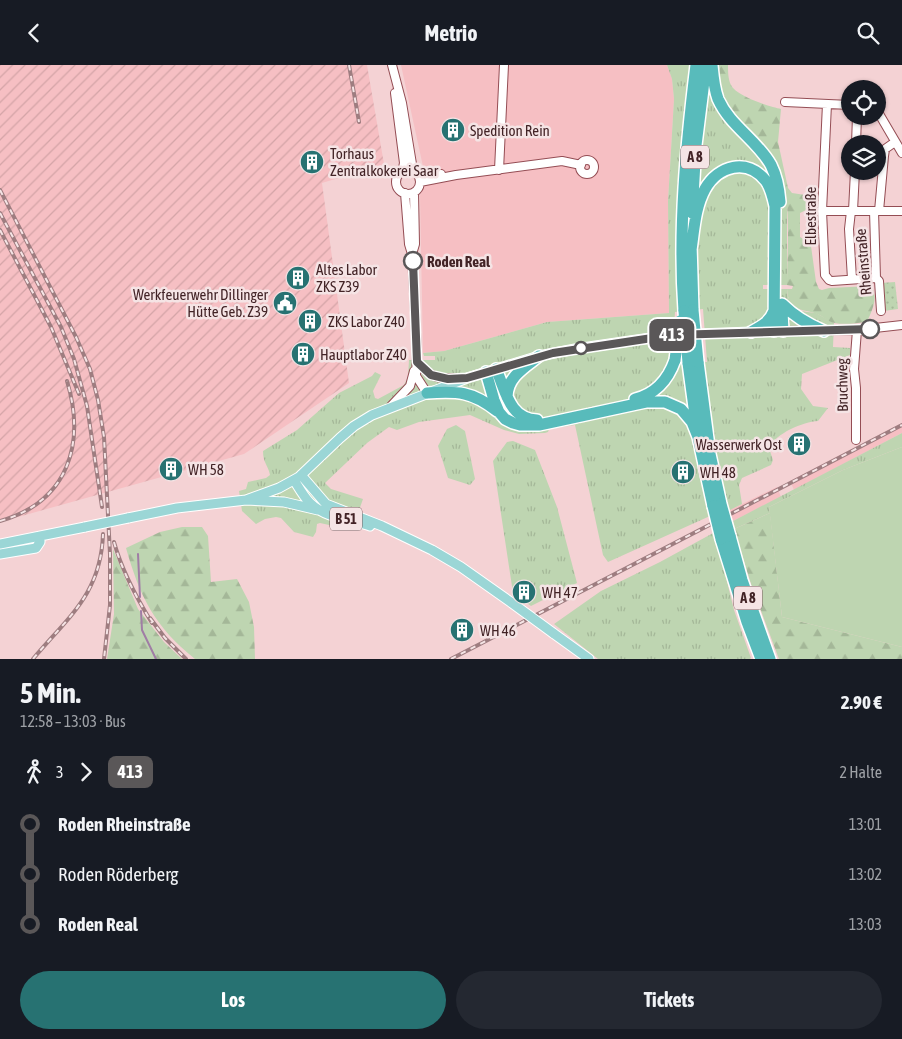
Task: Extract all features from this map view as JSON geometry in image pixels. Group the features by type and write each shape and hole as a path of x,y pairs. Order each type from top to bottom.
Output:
{"highway":[{"name":"A 8","path":"696,65 687,145 684,195 683,292 717,505"},
{"name":"A 8","path":"686,311 696,145 706,65"},
{"path":"712,65 714,84 724,111 763,154 776,179 781,206 778,304 767,323 752,332"},
{"path":"691,250 699,203 712,178 728,168 735,167 752,170 760,175 772,193 775,206 779,331"},
{"path":"778,304 806,323 824,331"},
{"path":"491,371 515,410 521,417 527,419 536,420 584,411 643,397 662,384 672,370 686,311"},
{"path":"507,397 507,390 515,375 539,356"},
{"name":"A 8","path":"693,363 698,437 741,604 761,659"},
{"path":"491,371 494,400 499,412"},
{"path":"427,393 463,392 481,399 499,412 505,419 513,423 530,426 646,402 665,402 681,409 692,422 698,437"},
{"name":"A 8","path":"725,537 770,659"}],"main road":[{"path":"246,500 279,488 298,478 329,448 372,415 467,378 539,356 575,349 672,335 779,331"},
{"name":"B 51","path":"298,478 309,503 318,510 410,539"},
{"name":"B 51","path":"298,478 326,504 382,525 461,567 589,659"},
{"path":"0,544 177,508 246,500 284,502 318,510"},
{"path":"0,554 36,548 40,542 40,536"}],"street":[{"path":"499,170 504,65"},
{"path":"392,67 404,163 402,172"},
{"path":"392,67 402,103 412,165 418,177 418,188 414,193 415,244 412,254"},
{"path":"786,102 841,105"},
{"name":"Elbestraße","path":"828,104 822,211 825,275 832,281 876,278"},
{"path":"885,125 902,153"},
{"name":"Rheinstraße","path":"881,311 879,281 876,278 876,211 885,149 895,143"},
{"path":"414,193 405,193 399,189 397,183 398,176 402,172 408,170 418,177 456,175 562,161 581,165"},
{"path":"852,279 849,229 854,180"},
{"path":"405,193 409,244 412,254 416,376 427,393"},
{"path":"822,211 902,211"},
{"path":"779,331 857,330 902,325"},
{"name":"Bruchweg","path":"856,440 854,369 857,330"},
{"path":"417,362 431,375 448,379 467,378"},
{"path":"390,408 410,386 417,362"}],"shaded area":[{"path":"0,65 367,65 384,164 322,183 349,383 244,454 0,522"},
{"path":"401,65 667,65 672,79 674,99 668,201 669,313 547,322 444,351 423,353 420,195 425,183"},
{"path":"902,423 902,433 794,490 790,481"},
{"path":"777,487 781,497 733,521 728,511"}],"green space":[{"path":"667,65 717,65 744,127 762,143 780,170 785,188 787,206 787,285 763,285 763,289 787,289 788,298 800,311 816,313 834,323 833,347 850,348 850,355 802,374 801,389 813,406 828,408 818,421 790,429 772,443 769,448 773,460 771,465 742,478 739,485 742,504 728,511 708,508 710,516 608,562 603,555 575,425 549,429 545,433 519,434 504,430 470,415 419,422 397,430 389,427 367,443 325,483 331,489 363,499 352,530 320,523 317,524 313,537 294,532 281,518 265,519 256,524 242,511 239,491 246,489 248,482 266,478 270,475 263,451 297,430 339,393 372,376 375,372 381,375 373,391 375,398 378,399 404,385 408,377 409,360 435,360 435,356 424,356 423,353 444,351 547,322 669,313 668,201 674,99 672,79","holes":["703,309 707,362 688,363 675,360 673,344 675,312"]},
{"path":"717,65 728,65 730,83 739,93 781,109 778,142 788,188 792,193 812,196 814,200 814,206 800,213 800,237 811,246 816,282 819,289 822,290 871,286 875,299 867,322 839,324 817,314 796,308 790,302 787,289 792,289 793,286 787,285 788,227 784,183 773,157 738,120 728,106 722,90"},
{"path":"895,282 898,309 884,311 881,283"},
{"path":"456,425 465,431 475,479 470,485 448,478 438,446 447,429"},
{"path":"902,433 902,447 843,470 769,507 770,513 734,529 733,521"},
{"path":"513,441 535,450 557,507 577,583 531,606 513,593 493,461 507,442"},
{"path":"902,447 902,647 782,617 769,507 843,470"},
{"path":"770,513 782,617 902,647 902,659 779,659 751,584 734,529"},
{"path":"182,527 202,527 208,536 211,582 237,579 249,602 254,627 255,659 195,659 169,635 150,610 137,581 126,548 160,532"},
{"path":"715,532 734,610 750,659 598,659 554,624 601,591"},
{"path":"113,549 138,609 164,642 182,659 107,659 114,614"}],"waterway":[{"path":"138,554 140,597"},
{"path":"141,611 142,630 156,659"}],"railway":[{"path":"349,65 359,122"},
{"path":"0,190 76,337 90,369 98,400 104,437 110,554 110,605 104,659"},
{"path":"0,213 61,327 74,359 87,406 102,507"},
{"path":"0,230 51,327 79,394"},
{"path":"0,521 23,512 42,500 56,485 66,467 72,448 74,427 67,381"},
{"path":"451,659 902,425"},
{"path":"33,659 70,617 89,589 101,555 103,534"},
{"path":"114,542 130,584 152,623"},
{"path":"150,618 165,638 186,659"}],"bus line":[{"name":"413","path":"413,261 417,362 424,371 440,378 467,378 553,353 672,335 870,329"}],"place":[{"name":"Spedition Rein","path":"453,130"},
{"name":"Torhaus Zentralkokerei Saar","path":"312,162"},
{"name":"Roden Real","path":"413,261"},
{"name":"Altes Labor ZKS Z39","path":"298,278"},
{"name":"Werkfeuerwehr Dillinger Hütte Geb. Z39","path":"285,303"},
{"name":"ZKS Labor Z40","path":"310,321"},
{"name":"Hauptlabor Z40","path":"303,354"},
{"name":"Wasserwerk Ost","path":"799,444"},
{"name":"WH 58","path":"171,469"},
{"name":"WH 48","path":"683,472"},
{"name":"WH 47","path":"524,592"},
{"name":"WH 46","path":"462,630"}]}
